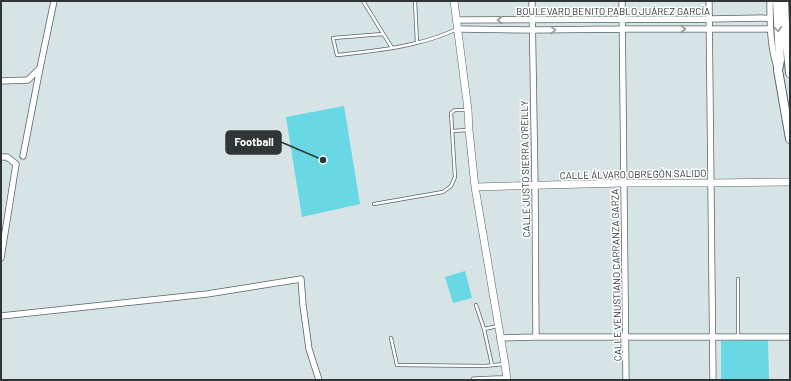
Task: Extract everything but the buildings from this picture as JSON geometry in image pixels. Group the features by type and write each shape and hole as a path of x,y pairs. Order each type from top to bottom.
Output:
{"main road":[{"path":"777,1 778,70 790,138"},
{"path":"784,1 790,73"}],"street":[{"path":"23,156 54,1"},
{"path":"454,1 468,110 475,187 507,380 474,380"},
{"name":"CALLE JUSTO SIERRA O'REILLY","path":"532,1 536,337"},
{"name":"CALLE VENUSTIANO CARRANZA GARZA","path":"622,1 626,380"},
{"path":"709,1 713,380"},
{"path":"770,1 770,29 774,59 778,70"},
{"name":"BOULEVARD BENITO PABLO JUÁREZ GARCÍA","path":"457,20 709,20 770,18"},
{"name":"BOULEVARD BENITO PABLO JUÁREZ GARCÍA","path":"458,29 770,29"},
{"path":"1,81 28,80 40,68"},
{"path":"1,157 7,157 16,164 1,258"},
{"name":"CALLE ÁLVARO OBREGÓN SALIDO","path":"475,187 624,183 711,184 790,182"},
{"path":"1,316 207,294 301,279 302,305 309,349 319,380"},
{"path":"500,338 790,337"}],"lane":[{"path":"363,1 392,48"},
{"path":"415,1 417,43"},
{"path":"383,34 333,38 337,55 392,48 417,43 458,29"},
{"path":"374,204 443,192 451,186 455,177 451,113 455,110 468,110"},
{"path":"452,131 469,130"},
{"path":"738,280 738,337"},
{"path":"476,305 484,329 492,365"},
{"path":"484,329 498,326"},
{"path":"391,338 397,365 486,366 505,364"}],"shaded area":[{"path":"344,106 360,204 302,217 286,117"},
{"path":"465,271 472,298 453,303 445,277"},
{"path":"768,340 769,380 721,380 721,341"}],"place":[{"name":"Football","path":"323,160"}]}
